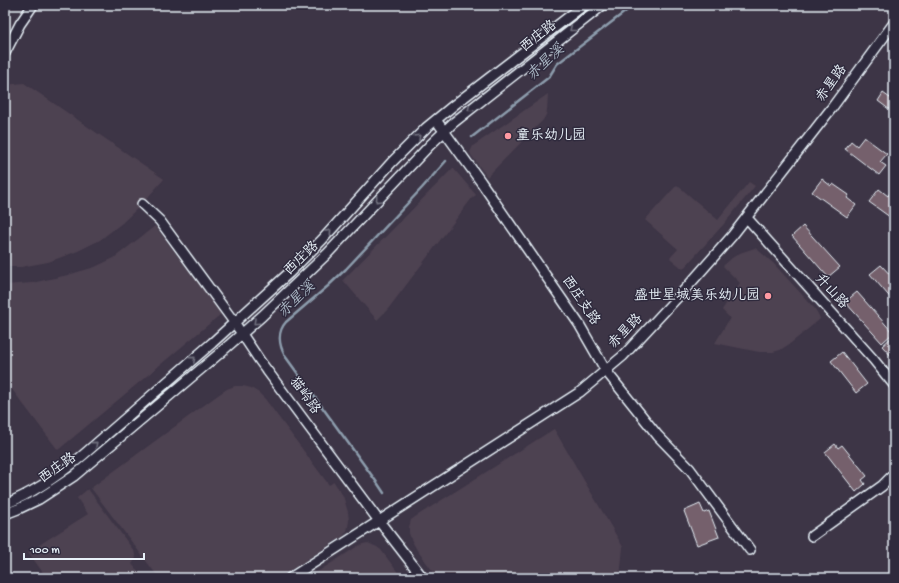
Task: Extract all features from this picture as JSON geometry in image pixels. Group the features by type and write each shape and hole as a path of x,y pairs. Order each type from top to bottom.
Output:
{"street":[{"path":"5,53 20,24 33,5"},
{"name":"西庄路","path":"5,504 42,486 67,468 212,343 297,266 392,162 436,120 584,5"},
{"name":"西庄路","path":"5,514 18,510 39,499 74,476 100,455 242,334 327,254 430,145 463,114 603,5"},
{"name":"赤星路","path":"379,521 580,392 623,356 693,281 747,218 831,109 894,23"},
{"name":"西庄支路","path":"436,120 579,324 606,371 658,436 690,469 750,550"},
{"name":"猫岭路","path":"142,204 160,221 234,322 260,361 379,521"},
{"name":"升山路","path":"747,218 894,385"},
{"path":"812,536 882,486 894,474"},
{"path":"290,578 379,521 423,578"}],"shaded area":[{"path":"24,83 164,179 140,206 122,223 100,240 78,251 48,262 21,267 5,267 5,85"},
{"name":"童乐幼儿园","path":"548,94 547,110 543,120 487,177 471,155 470,152 473,146"},
{"path":"453,168 476,195 472,198 388,309 377,320 343,280"},
{"path":"749,182 755,186 723,225 683,269 670,258 678,249 645,220 677,185 718,220"},
{"path":"155,226 221,314 58,450 5,380 5,285 32,283 95,267 114,258"},
{"name":"盛世星城美乐幼儿园","path":"755,248 773,263 815,309 820,319 791,343 780,350 773,352 759,352 715,343 730,318 722,310 740,283 723,266 740,253"},
{"path":"235,386 251,388 259,393 329,485 334,482 343,496 348,512 349,521 347,531 343,536 278,578 159,578 91,488 218,395"},
{"path":"554,429 623,547 620,578 438,578 417,550 411,539 409,527 411,520"},
{"path":"88,489 134,551 136,558 132,564 143,578 47,578 28,552 88,514 77,498"},
{"path":"368,543 381,550 402,578 308,578 358,546"}],"building":[{"path":"894,92 894,113 878,101 883,93 890,98"},
{"path":"864,137 887,154 880,162 886,166 879,175 845,149 851,141 857,146"},
{"path":"822,179 831,186 833,184 849,195 847,198 856,205 847,217 812,192"},
{"path":"879,189 888,196 890,193 894,196 894,220 869,202"},
{"path":"803,226 840,267 828,277 792,236"},
{"path":"881,265 894,279 894,302 870,274"},
{"path":"857,292 893,333 882,343 845,302"},
{"path":"893,336 894,337 894,359 882,346"},
{"path":"842,352 867,384 856,393 831,361"},
{"path":"835,444 838,448 842,445 867,476 862,480 865,484 856,492 825,452"},
{"path":"700,504 704,513 709,511 719,537 697,545 684,511"}],"waterway":[{"name":"赤星溪","path":"472,137 549,77 557,64 634,5"},
{"name":"赤星溪","path":"384,493 285,356 280,343 280,334 286,322 346,269 446,161"}],"place":[{"name":"童乐幼儿园","path":"508,136"},
{"name":"盛世星城美乐幼儿园","path":"768,296"}]}
